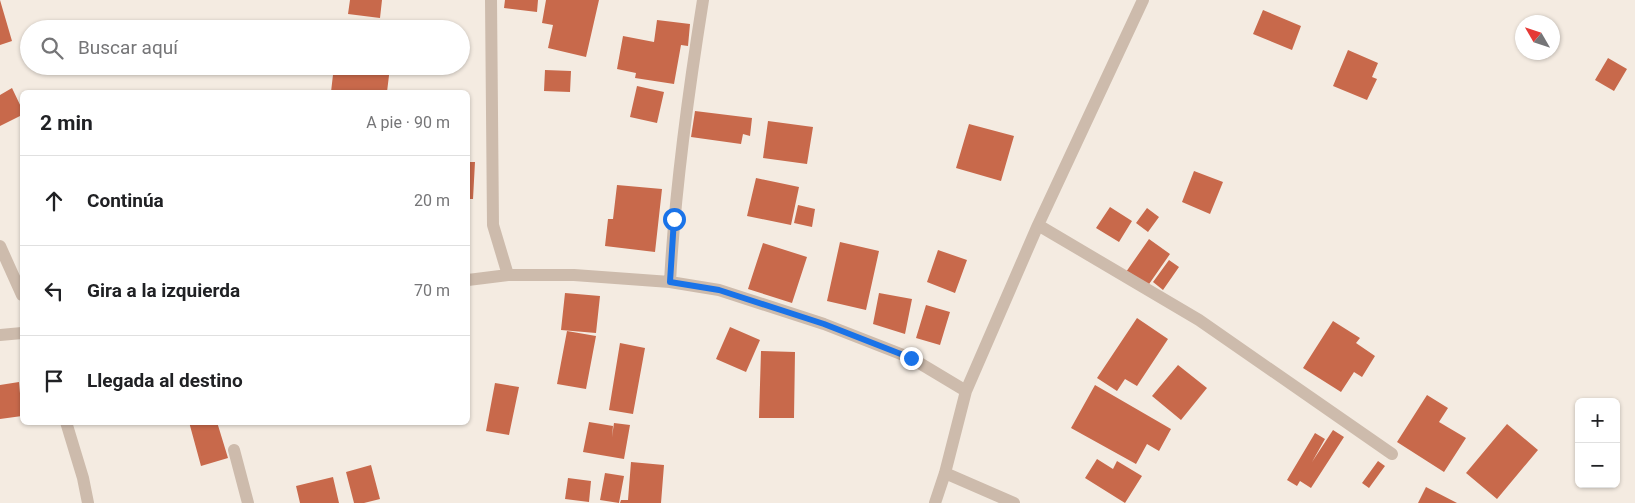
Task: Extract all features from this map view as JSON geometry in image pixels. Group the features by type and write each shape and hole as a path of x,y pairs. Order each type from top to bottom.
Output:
{"street":[{"path":"491,0 492,225 508,275"},
{"path":"670,282 674,219 685,118 703,0"},
{"path":"935,503 945,473 966,391 1038,225 1143,0"},
{"path":"1038,225 1199,320 1392,454"},
{"path":"0,246 20,291"},
{"path":"470,280 508,275 574,275 670,282 719,290 824,324 911,358 966,391"},
{"path":"0,335 20,333"},
{"path":"67,425 83,478 88,503"},
{"path":"234,450 248,503"},
{"path":"945,473 1014,503"}],"building":[{"path":"0,0 12,41 0,45"},
{"path":"350,0 382,0 380,18 348,14"},
{"path":"505,0 538,0 537,12 504,8"},
{"path":"546,0 599,0 586,57 548,48 553,25 542,23"},
{"path":"1263,10 1301,26 1292,50 1253,34"},
{"path":"657,20 690,24 688,46 681,45 674,84 635,78 636,73 617,69 623,36 654,42"},
{"path":"1348,50 1378,63 1372,77 1377,79 1367,100 1333,86"},
{"path":"1608,58 1627,69 1614,91 1595,80"},
{"path":"545,70 571,71 570,92 544,91"},
{"path":"333,75 389,75 387,90 331,90"},
{"path":"637,86 664,92 657,123 630,117"},
{"path":"12,88 20,105 20,116 0,126 0,95"},
{"path":"695,111 752,118 750,136 743,134 741,144 691,137"},
{"path":"768,121 813,127 807,164 763,158"},
{"path":"969,124 1014,136 1001,181 956,168"},
{"path":"470,162 475,162 473,199 470,199"},
{"path":"1194,171 1223,182 1210,214 1182,202"},
{"path":"756,178 799,187 791,225 747,216"},
{"path":"617,185 662,189 655,252 605,246 608,219 613,219"},
{"path":"798,205 815,209 812,227 794,223"},
{"path":"1110,207 1132,221 1119,242 1096,228"},
{"path":"1147,208 1159,217 1148,232 1136,223"},
{"path":"1149,239 1170,254 1147,287 1126,272"},
{"path":"840,242 879,251 866,310 827,301"},
{"path":"763,243 807,257 792,303 748,289"},
{"path":"938,250 967,260 955,293 927,282"},
{"path":"1169,260 1179,267 1163,290 1153,282"},
{"path":"565,293 600,296 596,333 561,330"},
{"path":"879,293 912,299 905,334 873,324"},
{"path":"926,305 950,312 940,345 916,338"},
{"path":"1137,318 1168,339 1137,386 1125,379 1117,391 1097,378"},
{"path":"1333,321 1360,338 1356,343 1375,356 1362,377 1354,372 1341,392 1303,368"},
{"path":"730,327 760,340 746,372 716,359"},
{"path":"567,331 596,336 586,389 557,384"},
{"path":"620,343 645,348 633,414 609,410"},
{"path":"761,351 795,352 794,418 759,418"},
{"path":"1178,365 1207,388 1181,420 1152,396"},
{"path":"19,382 20,416 0,419 0,385"},
{"path":"495,383 519,387 509,435 486,431"},
{"path":"1095,385 1171,429 1159,451 1147,444 1136,464 1071,428"},
{"path":"1427,395 1448,408 1439,422 1466,438 1444,472 1397,442"},
{"path":"589,422 613,426 612,437 614,423 630,425 624,459 583,452"},
{"path":"1507,424 1538,450 1497,499 1466,473"},
{"path":"190,425 218,425 228,458 201,466"},
{"path":"1333,430 1344,437 1311,488 1300,481 1297,486 1287,480 1315,433 1325,439 1312,462"},
{"path":"1097,459 1113,469 1117,461 1142,476 1125,503 1085,478"},
{"path":"1378,461 1385,466 1369,488 1362,483"},
{"path":"631,462 664,465 661,503 620,503 621,500 628,500"},
{"path":"371,465 380,499 364,503 354,503 346,472"},
{"path":"605,473 624,476 619,503 600,500"},
{"path":"333,477 339,503 300,503 296,486"},
{"path":"568,478 591,481 589,502 565,499"},
{"path":"1426,487 1457,503 1418,503"}],"route":[{"path":"674,219 670,282 719,290 824,324 911,358"}]}
